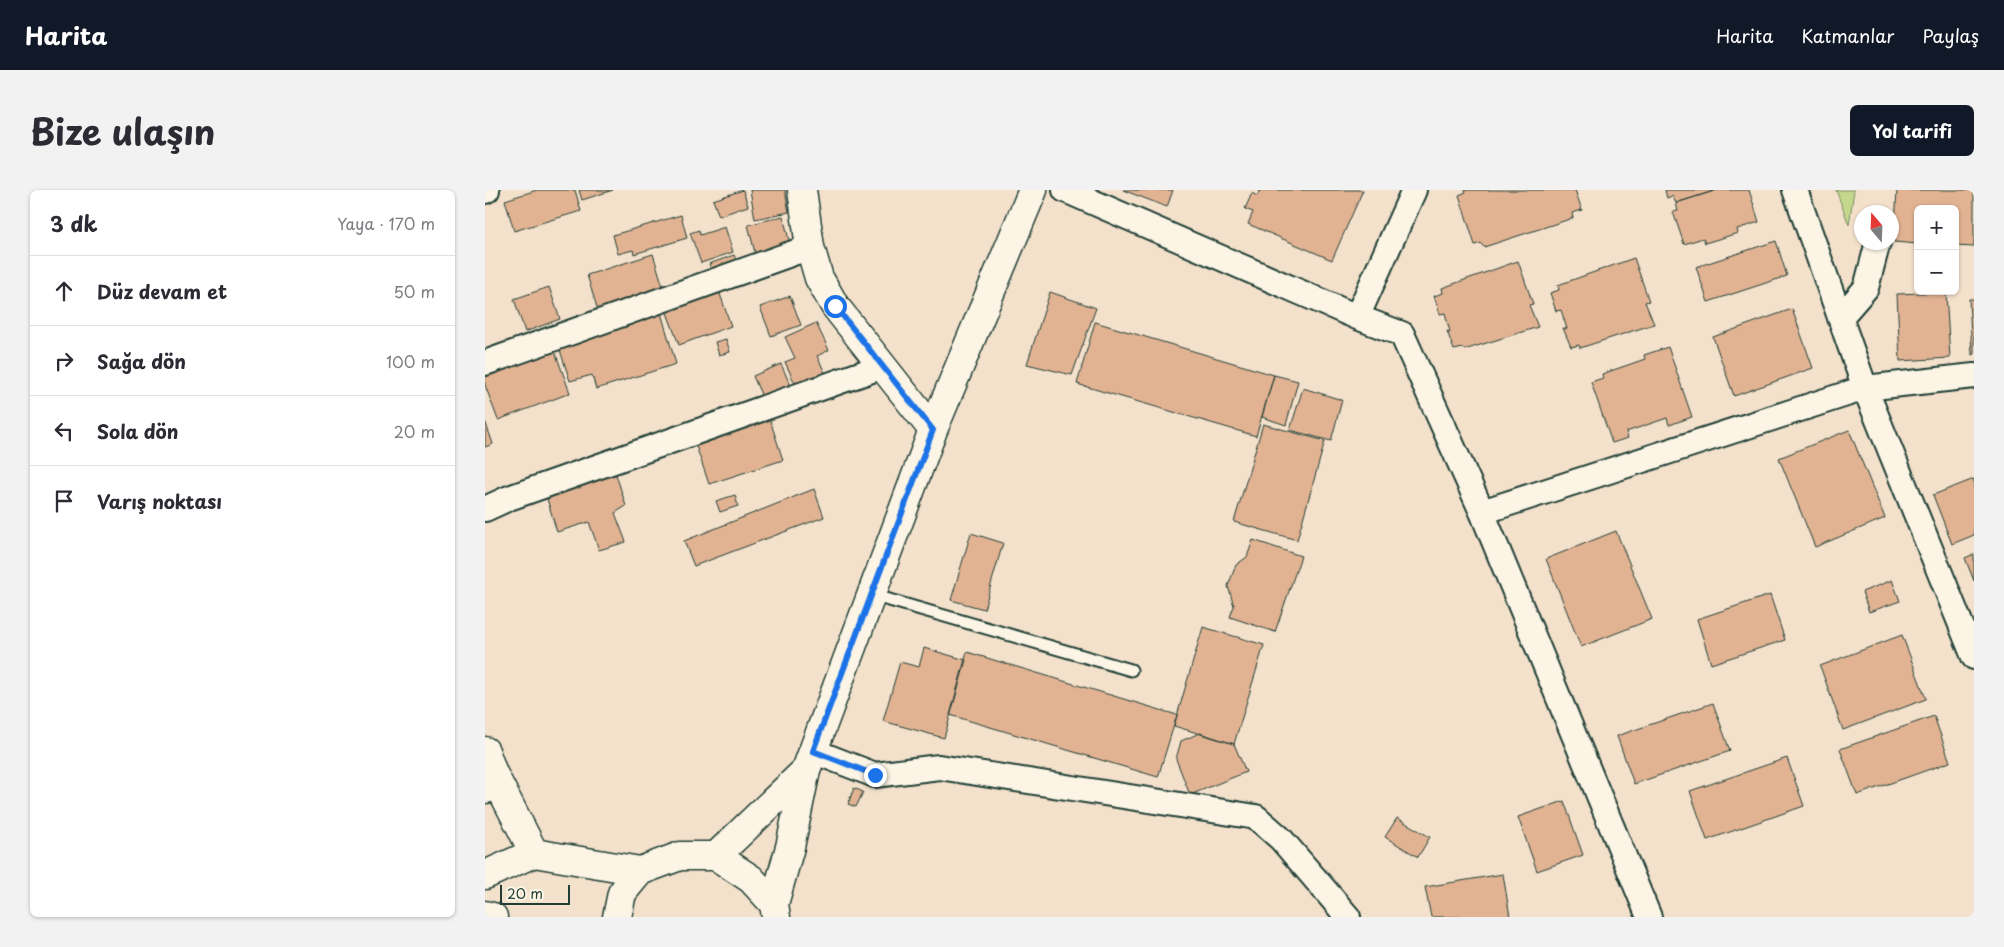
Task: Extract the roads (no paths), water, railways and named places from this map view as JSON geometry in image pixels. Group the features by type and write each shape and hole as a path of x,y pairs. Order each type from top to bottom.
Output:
{"main road":[{"path":"802,190 810,247 819,278 835,306 933,430"},
{"path":"775,911 809,761 933,430 1033,190"},
{"path":"716,856 809,761"},
{"path":"488,772 534,853"},
{"path":"485,875 534,853 640,871"},
{"path":"617,917 622,893 640,871 680,856 716,856 751,879 775,911"},
{"path":"485,915 493,917"}],"street":[{"path":"1065,190 1357,317 1402,334 1482,512 1649,917"},
{"path":"1357,317 1414,190"},
{"path":"1795,190 1865,388 1974,657"},
{"path":"485,364 810,247"},
{"path":"1841,318 1866,288 1876,250"},
{"path":"485,509 509,498 883,366"},
{"path":"1482,512 1865,388 1974,376"},
{"path":"809,761 875,775 939,767 1255,817 1281,839 1349,917"}],"lane":[{"path":"872,595 1131,670"}]}
